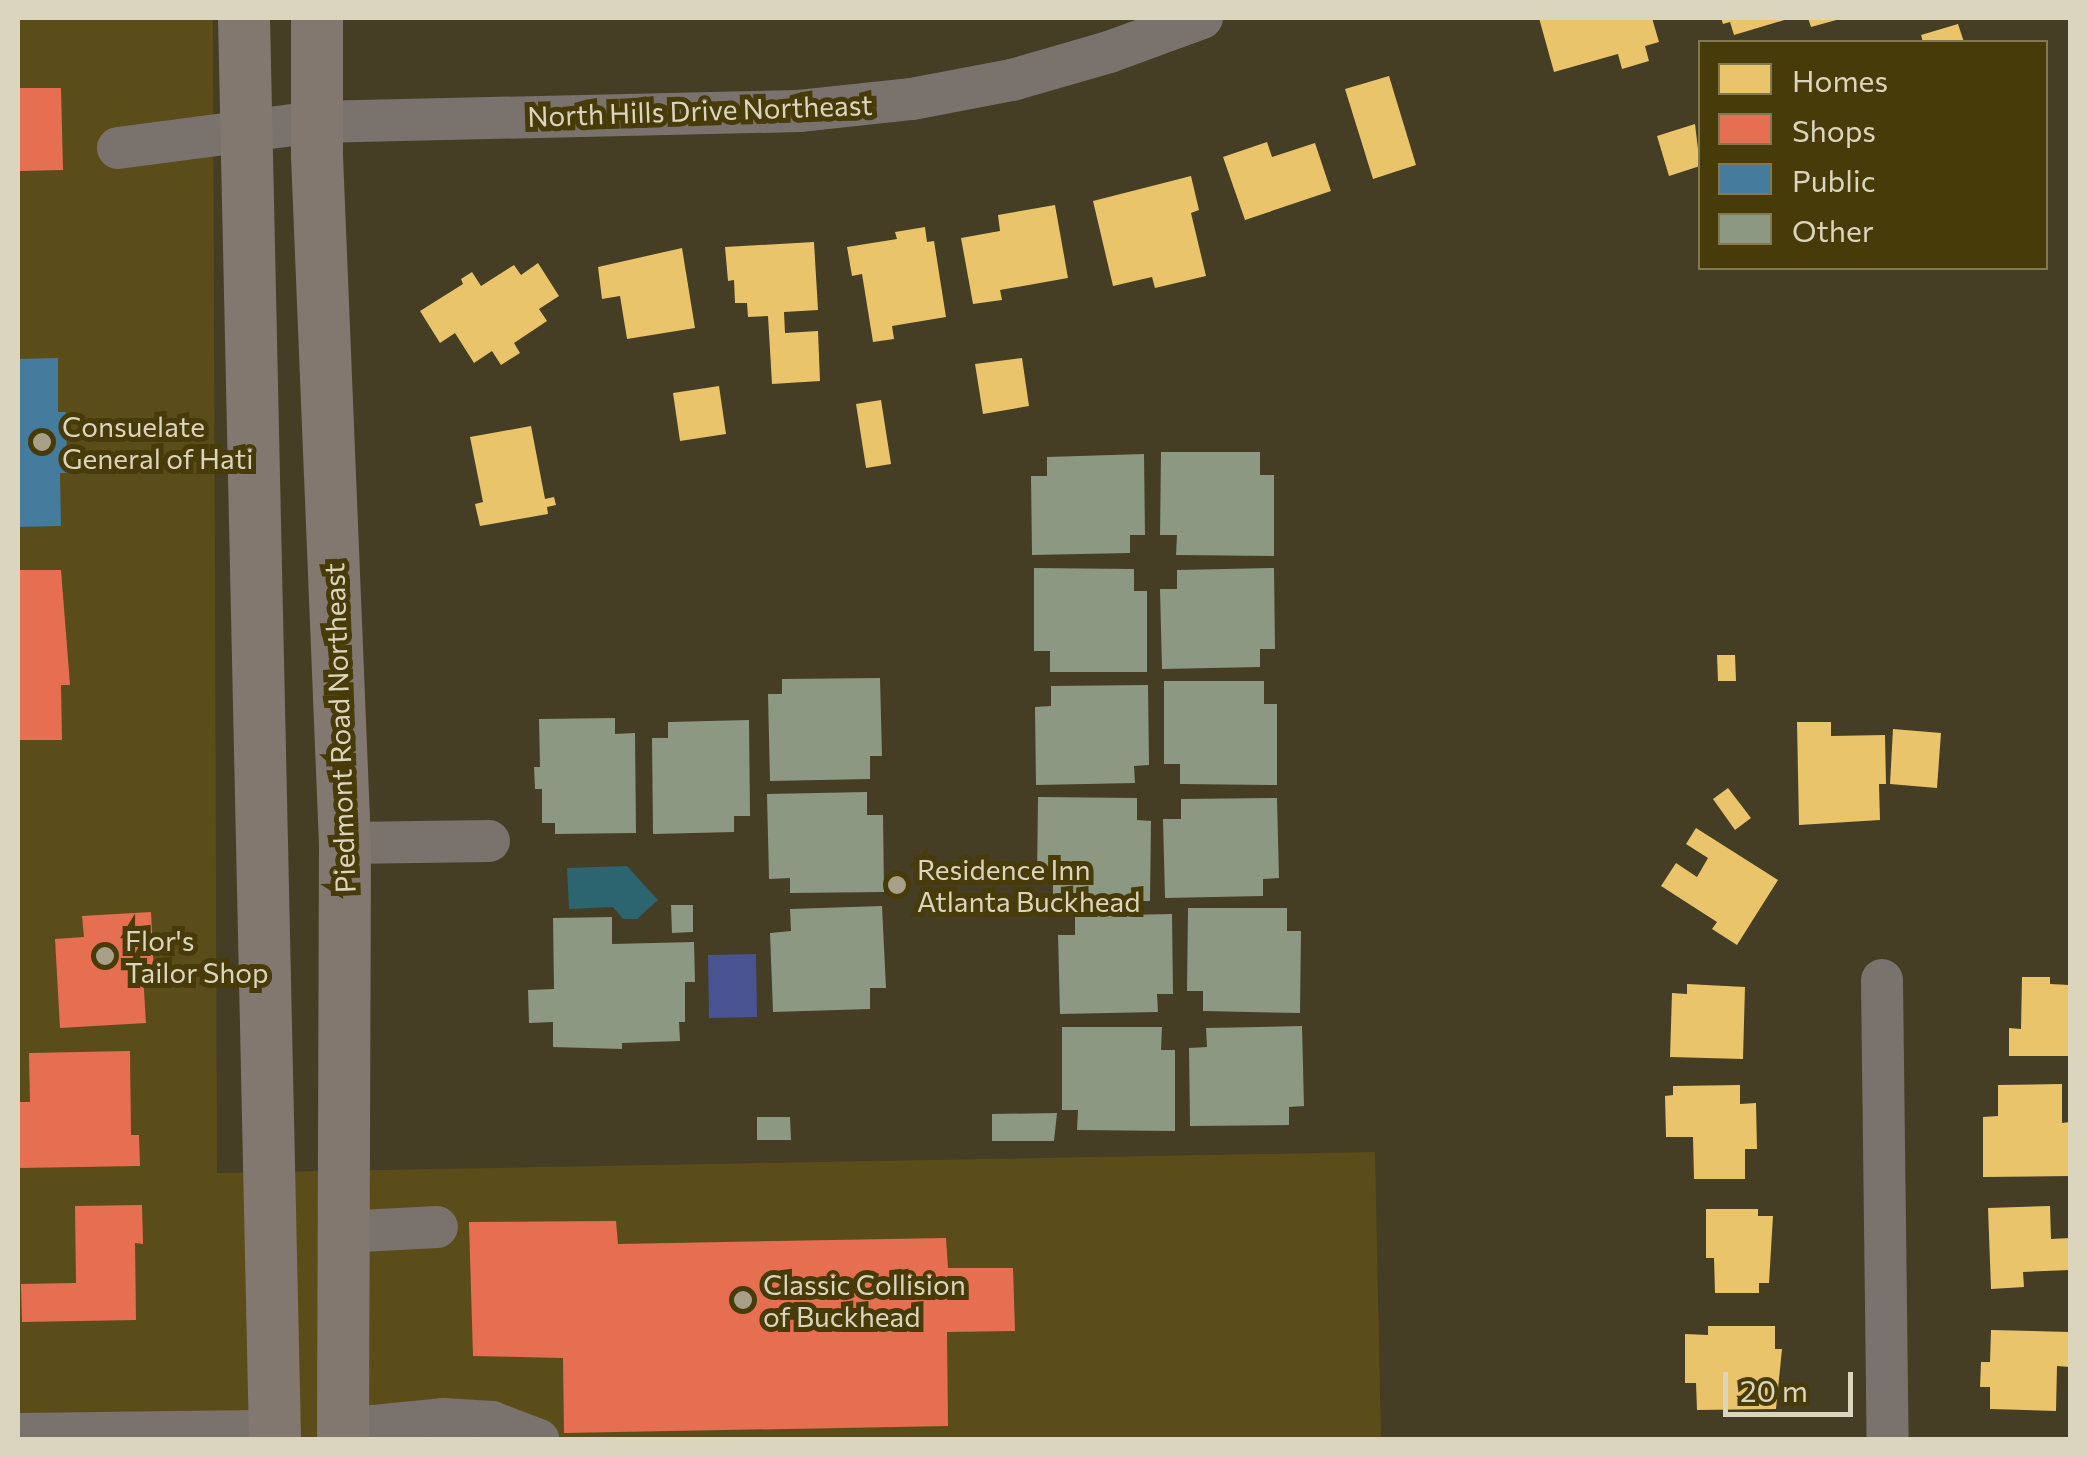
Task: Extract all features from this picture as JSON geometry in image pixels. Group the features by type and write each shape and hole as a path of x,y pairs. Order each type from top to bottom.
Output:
{"main road":[{"path":"244,18 275,1435"},
{"name":"Piedmont Road Northeast","path":"317,18 316,122 345,844 343,1434"}],"street":[{"name":"North Hills Drive Northeast","path":"118,148 316,122 799,112 912,100 1012,80 1093,57 1202,18"},
{"path":"345,844 489,841"},
{"path":"1882,980 1888,1440"},
{"path":"342,1232 437,1227"},
{"path":"343,1434 443,1419 492,1422 539,1440"},
{"path":"443,1419 484,1440"},
{"path":"18,1434 275,1435"}],"shaded area":[{"path":"18,18 213,18 217,1173 1375,1152 1381,1439 18,1439"},
{"path":"627,866 658,900 637,919 623,919 613,907 569,909 567,868"},
{"path":"756,954 757,1017 709,1018 708,955"}],"building: Homes":[{"path":"1539,18 1652,18 1659,42 1645,46 1649,61 1622,69 1618,54 1554,72"},
{"path":"1721,18 1791,18 1734,35 1730,22 1723,24"},
{"path":"1808,18 1840,18 1840,19 1811,27"},
{"path":"1958,24 1963,40 1922,40 1921,35"},
{"path":"1389,76 1416,165 1373,179 1345,89"},
{"path":"1695,124 1698,167 1669,176 1657,136"},
{"path":"1267,142 1272,157 1315,143 1331,191 1245,220 1223,157"},
{"path":"1191,176 1199,210 1191,213 1206,276 1155,288 1152,277 1113,286 1093,201"},
{"path":"1055,205 1068,278 1000,290 1002,300 973,304 961,238 1000,231 998,215"},
{"path":"925,227 927,242 934,241 946,317 892,326 894,339 873,342 862,274 852,276 847,247 897,239 895,232"},
{"path":"814,242 818,310 784,312 785,333 818,331 820,381 772,384 768,316 748,317 747,303 735,303 734,280 728,281 725,247"},
{"path":"682,248 695,328 627,339 620,296 602,299 598,267"},
{"path":"538,263 559,296 539,309 547,321 514,343 520,353 501,365 492,351 474,363 455,333 440,343 420,311 463,284 461,279 472,272 481,286 514,265 521,275"},
{"path":"1022,358 1029,406 983,414 975,364"},
{"path":"719,386 726,434 680,441 673,393"},
{"path":"881,400 891,464 866,468 856,404"},
{"path":"531,426 545,499 554,497 556,505 547,507 548,514 480,526 475,504 483,502 470,437"},
{"path":"1717,655 1735,655 1736,681 1718,681"},
{"path":"1797,722 1831,722 1831,736 1885,735 1886,784 1879,784 1880,820 1799,825"},
{"path":"1893,729 1941,733 1937,788 1890,784"},
{"path":"1728,788 1751,818 1735,830 1713,799"},
{"path":"1696,828 1778,880 1737,945 1712,929 1717,922 1661,886 1676,863 1697,877 1708,858 1686,844"},
{"path":"2022,977 2050,977 2050,984 2070,985 2070,1056 2009,1056 2009,1028 2021,1029"},
{"path":"1687,984 1745,987 1743,1059 1670,1057 1672,993 1687,994"},
{"path":"2062,1084 2062,1123 2070,1122 2070,1176 1983,1177 1983,1117 1998,1116 1998,1085"},
{"path":"1740,1085 1740,1104 1756,1103 1757,1149 1745,1149 1745,1179 1694,1179 1693,1137 1666,1137 1665,1096 1673,1095 1673,1086"},
{"path":"2050,1206 2051,1239 2070,1238 2070,1270 2023,1272 2024,1287 1991,1289 1988,1208"},
{"path":"1706,1209 1758,1209 1758,1216 1773,1216 1769,1283 1759,1283 1759,1293 1715,1293 1714,1258 1706,1258"},
{"path":"1708,1326 1775,1326 1775,1349 1782,1349 1776,1409 1697,1410 1696,1383 1685,1383 1685,1334 1708,1335"},
{"path":"1991,1330 2070,1332 2070,1367 2057,1366 2056,1411 1990,1409 1990,1387 1980,1387 1981,1362 1990,1362"}],"building: Shops":[{"path":"18,88 61,88 63,170 18,171"},
{"path":"18,570 61,570 70,685 61,685 62,740 18,740"},
{"name":"Flor's Tailor Shop","path":"151,912 154,974 143,975 146,1023 60,1028 55,939 84,937 82,916"},
{"path":"130,1051 131,1135 139,1135 140,1166 18,1168 18,1102 30,1102 29,1053"},
{"path":"142,1205 143,1244 135,1243 136,1320 22,1322 21,1284 76,1283 75,1206"},
{"name":"Classic Collision of Buckhead","path":"616,1221 618,1244 946,1238 948,1268 1013,1268 1015,1331 947,1332 948,1426 564,1433 563,1358 473,1356 469,1222"}],"building: Public":[{"name":"Consuelate General of Hati","path":"58,358 58,412 66,412 67,473 60,473 61,526 18,527 18,359"}],"building: Other":[{"path":"1161,452 1260,452 1260,475 1274,475 1274,556 1176,555 1177,535 1160,535"},
{"path":"1144,454 1145,535 1130,535 1130,553 1032,555 1031,476 1047,476 1047,457"},
{"path":"1034,568 1134,569 1134,591 1147,591 1147,672 1050,672 1050,651 1034,651"},
{"path":"1274,568 1275,649 1260,649 1260,667 1162,669 1160,589 1177,589 1177,570"},
{"path":"880,678 882,756 870,756 870,779 770,781 768,694 782,694 782,679"},
{"path":"1164,681 1264,681 1264,704 1277,704 1277,785 1180,784 1180,764 1164,764"},
{"path":"1148,685 1149,765 1134,766 1135,783 1036,785 1035,707 1051,706 1051,686"},
{"path":"615,718 615,734 635,733 636,833 555,834 555,823 542,823 542,789 535,789 534,767 540,767 539,719"},
{"path":"749,720 750,816 734,816 734,832 653,834 652,738 668,738 668,722"},
{"path":"867,792 867,815 883,815 884,892 790,893 790,878 769,879 767,794"},
{"path":"1038,797 1137,798 1137,820 1151,821 1150,901 1053,901 1053,881 1037,880"},
{"path":"1277,798 1279,878 1263,879 1263,896 1165,898 1163,819 1181,819 1181,799"},
{"path":"671,905 693,905 693,932 672,933"},
{"path":"882,906 886,988 870,988 870,1009 773,1012 770,933 791,931 790,909"},
{"path":"1188,908 1287,908 1287,931 1301,931 1300,1013 1203,1011 1203,991 1187,991"},
{"path":"1172,914 1173,994 1157,994 1158,1012 1060,1014 1058,935 1075,935 1075,916"},
{"path":"612,917 612,944 694,942 695,982 685,982 685,1022 679,1022 680,1041 622,1043 622,1049 553,1047 553,1022 529,1023 528,990 554,989 553,918"},
{"path":"1302,1026 1304,1106 1289,1107 1289,1125 1190,1126 1189,1048 1207,1047 1206,1028"},
{"path":"1062,1027 1162,1027 1161,1050 1175,1050 1175,1131 1077,1130 1078,1110 1062,1110"},
{"path":"1057,1113 1054,1141 992,1141 992,1114"},
{"path":"757,1117 790,1117 791,1140 757,1140"}],"place":[{"name":"Consuelate General of Hati","path":"42,442"},
{"name":"Residence Inn Atlanta Buckhead","path":"897,885"},
{"name":"Flor's Tailor Shop","path":"105,956"},
{"name":"Classic Collision of Buckhead","path":"743,1300"}]}
